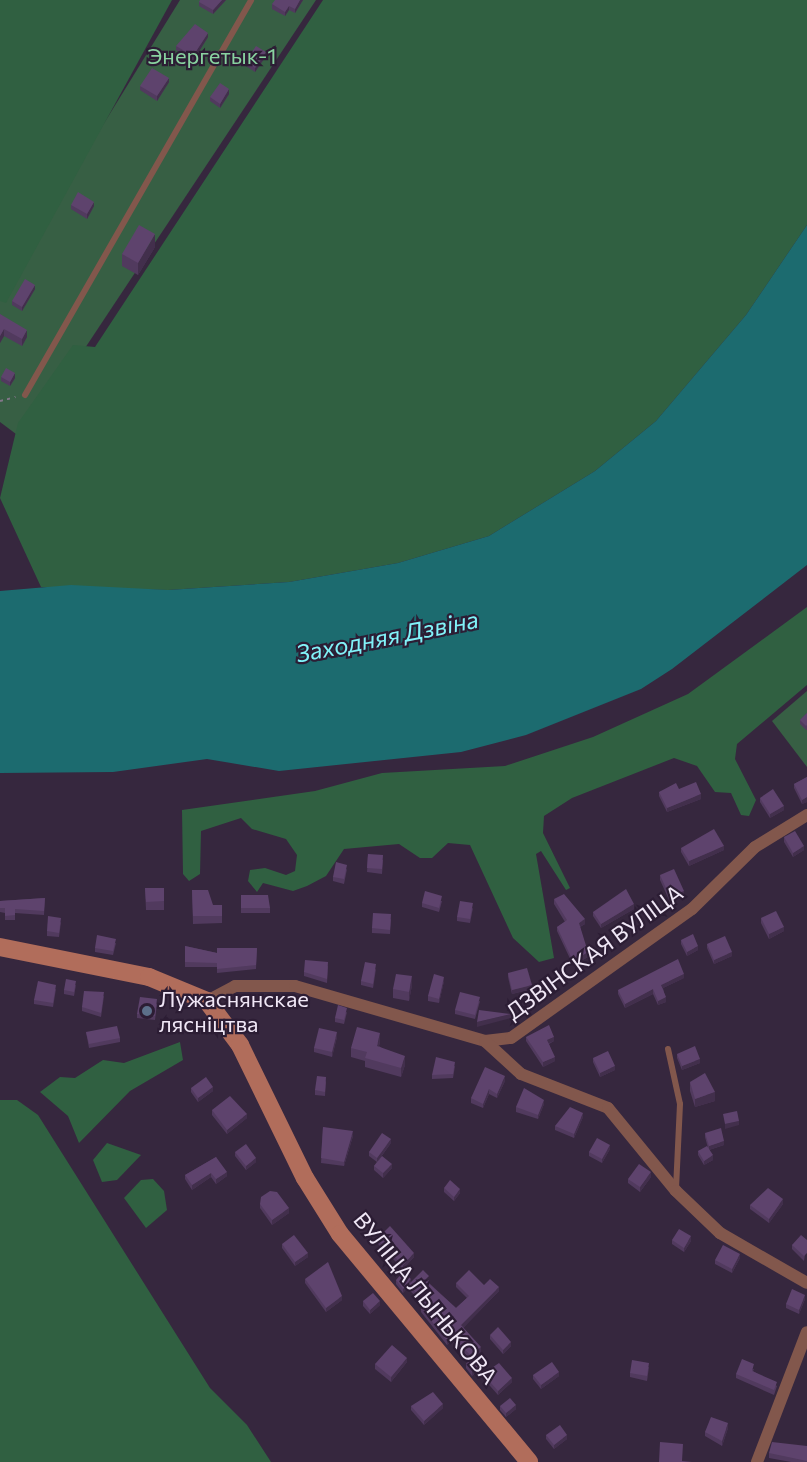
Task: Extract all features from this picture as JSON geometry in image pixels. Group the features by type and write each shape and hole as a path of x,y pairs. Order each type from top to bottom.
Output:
{"street":[{"name":"ДЗВІНСКАЯ ВУЛІЦА","path":"207,1001 235,986 295,986 484,1041 511,1038 536,1024 692,909 755,846 807,815"},
{"path":"0,947 149,977 207,1001"},
{"name":"ВУЛІЦА ЛЫНЬКОВА","path":"207,1001 240,1045 305,1178 340,1234 529,1462"},
{"path":"484,1041 520,1074 609,1108 676,1191 720,1233 807,1283"},
{"path":"757,1462 807,1332"}],"lane":[{"path":"24,395 251,0"},
{"path":"668,1049 680,1104 676,1191"}],"path":[{"path":"0,401 24,395"}],"green space":[{"name":"Энергетык-1","path":"180,0 316,0 24,440 0,422 0,292"},
{"path":"807,691 807,767 772,721"}],"shaded area":[{"path":"0,0 172,0 6,303 0,301"},
{"path":"323,0 807,0 807,225 746,315 656,421 595,471 489,536 398,563 289,582 168,590 41,587 0,498 18,423 73,345 95,347"},
{"path":"807,607 807,685 737,744 735,759 756,800 749,816 741,815 731,793 715,792 697,766 674,758 572,798 544,816 543,833 570,888 566,890 541,851 536,854 554,958 539,962 513,938 470,845 448,843 432,858 420,858 399,844 344,849 326,876 307,886 293,891 263,883 257,892 248,881 250,870 265,868 286,875 295,871 297,855 286,839 252,829 241,818 201,831 200,874 189,881 183,874 182,810 315,791 382,773 505,766 593,737 688,694"},
{"path":"180,1042 183,1060 130,1091 79,1143 68,1116 40,1092 60,1077 75,1078 103,1060 124,1063"},
{"path":"0,1100 17,1100 38,1115 210,1388 247,1425 271,1462 0,1462"},
{"path":"107,1143 141,1155 117,1180 102,1182 93,1160"},
{"path":"153,1179 164,1191 167,1210 146,1228 124,1198 141,1180"}],"water":[{"name":"Заходняя Дзвіна","path":"807,225 807,565 672,669 641,689 526,735 461,752 279,771 207,759 113,772 0,773 0,591 71,585 168,590 289,582 398,563 489,536 595,471 656,421 746,315"}],"building":[{"path":"200,0 222,0 213,10 199,2"},
{"path":"275,0 300,0 295,9 289,6 285,12 272,4"},
{"path":"195,24 208,33 193,56 176,46"},
{"path":"256,46 266,52 255,68 246,61"},
{"path":"152,68 169,78 157,96 140,86"},
{"path":"220,83 229,89 220,104 210,97"},
{"path":"78,192 94,202 87,214 71,205"},
{"path":"139,225 155,234 138,263 122,254"},
{"path":"25,279 35,285 22,307 12,301"},
{"path":"0,314 27,330 22,339 4,329 0,336"},
{"path":"6,368 15,373 10,382 1,377"},
{"path":"807,713 807,725 806,726 800,720"},
{"path":"807,777 807,797 802,800 794,784"},
{"path":"696,782 701,794 667,808 659,792 676,783 679,789"},
{"path":"773,789 784,806 770,814 760,798"},
{"path":"714,829 724,846 689,861 681,848"},
{"path":"795,831 804,846 793,853 784,837"},
{"path":"368,854 383,855 382,869 367,868"},
{"path":"336,862 347,865 344,879 333,877"},
{"path":"674,869 684,891 670,897 660,875"},
{"path":"145,888 164,888 164,901 146,902"},
{"path":"626,889 634,904 601,924 593,912"},
{"path":"192,890 208,890 213,905 222,905 222,916 193,916"},
{"path":"425,891 442,896 439,908 422,903"},
{"path":"564,894 585,919 579,923 588,952 573,961 557,927 567,920 554,899"},
{"path":"241,895 268,895 270,908 241,908"},
{"path":"45,898 44,911 15,909 15,915 5,916 5,908 0,908 0,901"},
{"path":"460,901 473,903 470,919 457,917"},
{"path":"776,911 784,927 769,934 761,918"},
{"path":"373,913 391,914 390,930 372,928"},
{"path":"48,916 61,918 59,933 47,931"},
{"path":"693,934 698,946 687,952 681,940"},
{"path":"97,935 116,939 113,951 95,948"},
{"path":"725,936 732,952 714,960 707,944"},
{"path":"185,946 217,953 217,948 257,948 256,965 217,969 217,963 185,962"},
{"path":"678,959 684,974 661,985 666,997 658,1001 653,989 625,1004 618,990"},
{"path":"305,960 328,962 327,979 304,972"},
{"path":"365,962 376,964 373,984 361,981"},
{"path":"527,968 532,985 512,990 508,973"},
{"path":"396,974 412,976 409,992 393,989"},
{"path":"434,974 444,977 439,999 428,996"},
{"path":"66,979 76,981 74,992 64,990"},
{"path":"38,981 56,985 53,1003 34,1000"},
{"path":"84,991 104,992 101,1013 82,1007"},
{"path":"460,992 480,997 475,1015 455,1010"},
{"name":"Лужаснянскае лясніцтва","path":"140,997 157,999 155,1016 137,1014"},
{"path":"338,1005 347,1008 344,1020 335,1018"},
{"path":"479,1010 511,1014 477,1022"},
{"path":"549,1025 554,1037 547,1040 555,1057 543,1062 526,1037"},
{"path":"117,1026 120,1038 89,1044 86,1032"},
{"path":"357,1027 380,1033 377,1046 405,1056 401,1068 365,1058 367,1052 351,1048"},
{"path":"319,1028 337,1032 332,1052 314,1048"},
{"path":"695,1046 700,1059 682,1066 677,1054"},
{"path":"608,1051 615,1066 600,1073 593,1058"},
{"path":"436,1057 455,1062 453,1074 432,1075"},
{"path":"485,1067 505,1076 497,1094 489,1089 483,1104 471,1098"},
{"path":"705,1073 715,1092 695,1099 690,1082"},
{"path":"317,1076 326,1077 325,1092 315,1090"},
{"path":"206,1077 213,1087 198,1098 191,1088"},
{"path":"524,1088 544,1100 538,1115 516,1107"},
{"path":"230,1096 247,1114 227,1130 212,1110"},
{"path":"570,1107 583,1113 574,1134 555,1126"},
{"path":"737,1111 739,1121 725,1124 723,1114"},
{"path":"323,1127 353,1131 344,1162 321,1158"},
{"path":"721,1128 724,1141 709,1146 705,1133"},
{"path":"382,1133 391,1139 377,1158 369,1152"},
{"path":"597,1138 610,1145 602,1159 589,1152"},
{"path":"246,1144 256,1158 246,1166 235,1152"},
{"path":"707,1146 713,1155 704,1161 698,1151"},
{"path":"382,1156 392,1164 383,1173 374,1166"},
{"path":"216,1157 227,1172 216,1179 211,1173 192,1185 185,1175"},
{"path":"639,1164 651,1172 640,1187 628,1179"},
{"path":"450,1180 460,1189 454,1197 444,1188"},
{"path":"768,1188 783,1199 769,1219 750,1205"},
{"path":"270,1191 277,1192 289,1208 272,1220 260,1204 261,1197"},
{"path":"390,1226 414,1253 403,1265 377,1239"},
{"path":"679,1229 691,1236 684,1248 672,1240"},
{"path":"294,1235 308,1253 295,1262 282,1244"},
{"path":"801,1235 807,1240 807,1253 804,1256 792,1245"},
{"path":"723,1245 740,1254 732,1269 715,1260"},
{"path":"328,1262 342,1296 326,1308 305,1279"},
{"path":"423,1270 429,1276 425,1280 456,1308 469,1296 456,1283 469,1270 484,1285 490,1279 499,1287 461,1325 481,1347 471,1356 452,1336 447,1341 421,1307 426,1302 408,1285"},
{"path":"403,1272 411,1279 403,1289 396,1280"},
{"path":"792,1289 805,1295 799,1310 786,1304"},
{"path":"373,1293 380,1301 370,1310 363,1301"},
{"path":"498,1327 511,1342 503,1350 490,1335"},
{"path":"392,1345 407,1358 391,1377 375,1364"},
{"path":"475,1356 482,1364 472,1372 466,1364"},
{"path":"742,1359 754,1364 752,1371 777,1382 774,1390 736,1374"},
{"path":"632,1360 649,1363 647,1376 630,1373"},
{"path":"552,1362 559,1372 541,1385 533,1375"},
{"path":"499,1363 512,1378 498,1391 483,1374"},
{"path":"433,1392 443,1404 424,1421 411,1406"},
{"path":"510,1398 516,1405 506,1413 500,1406"},
{"path":"711,1417 728,1423 722,1441 705,1432"},
{"path":"560,1425 567,1435 554,1445 546,1435"},
{"path":"660,1442 683,1444 682,1461 692,1462 659,1462"},
{"path":"772,1442 807,1446 807,1461 769,1453"}],"place":[{"name":"Лужаснянскае лясніцтва","path":"147,1011"}]}
